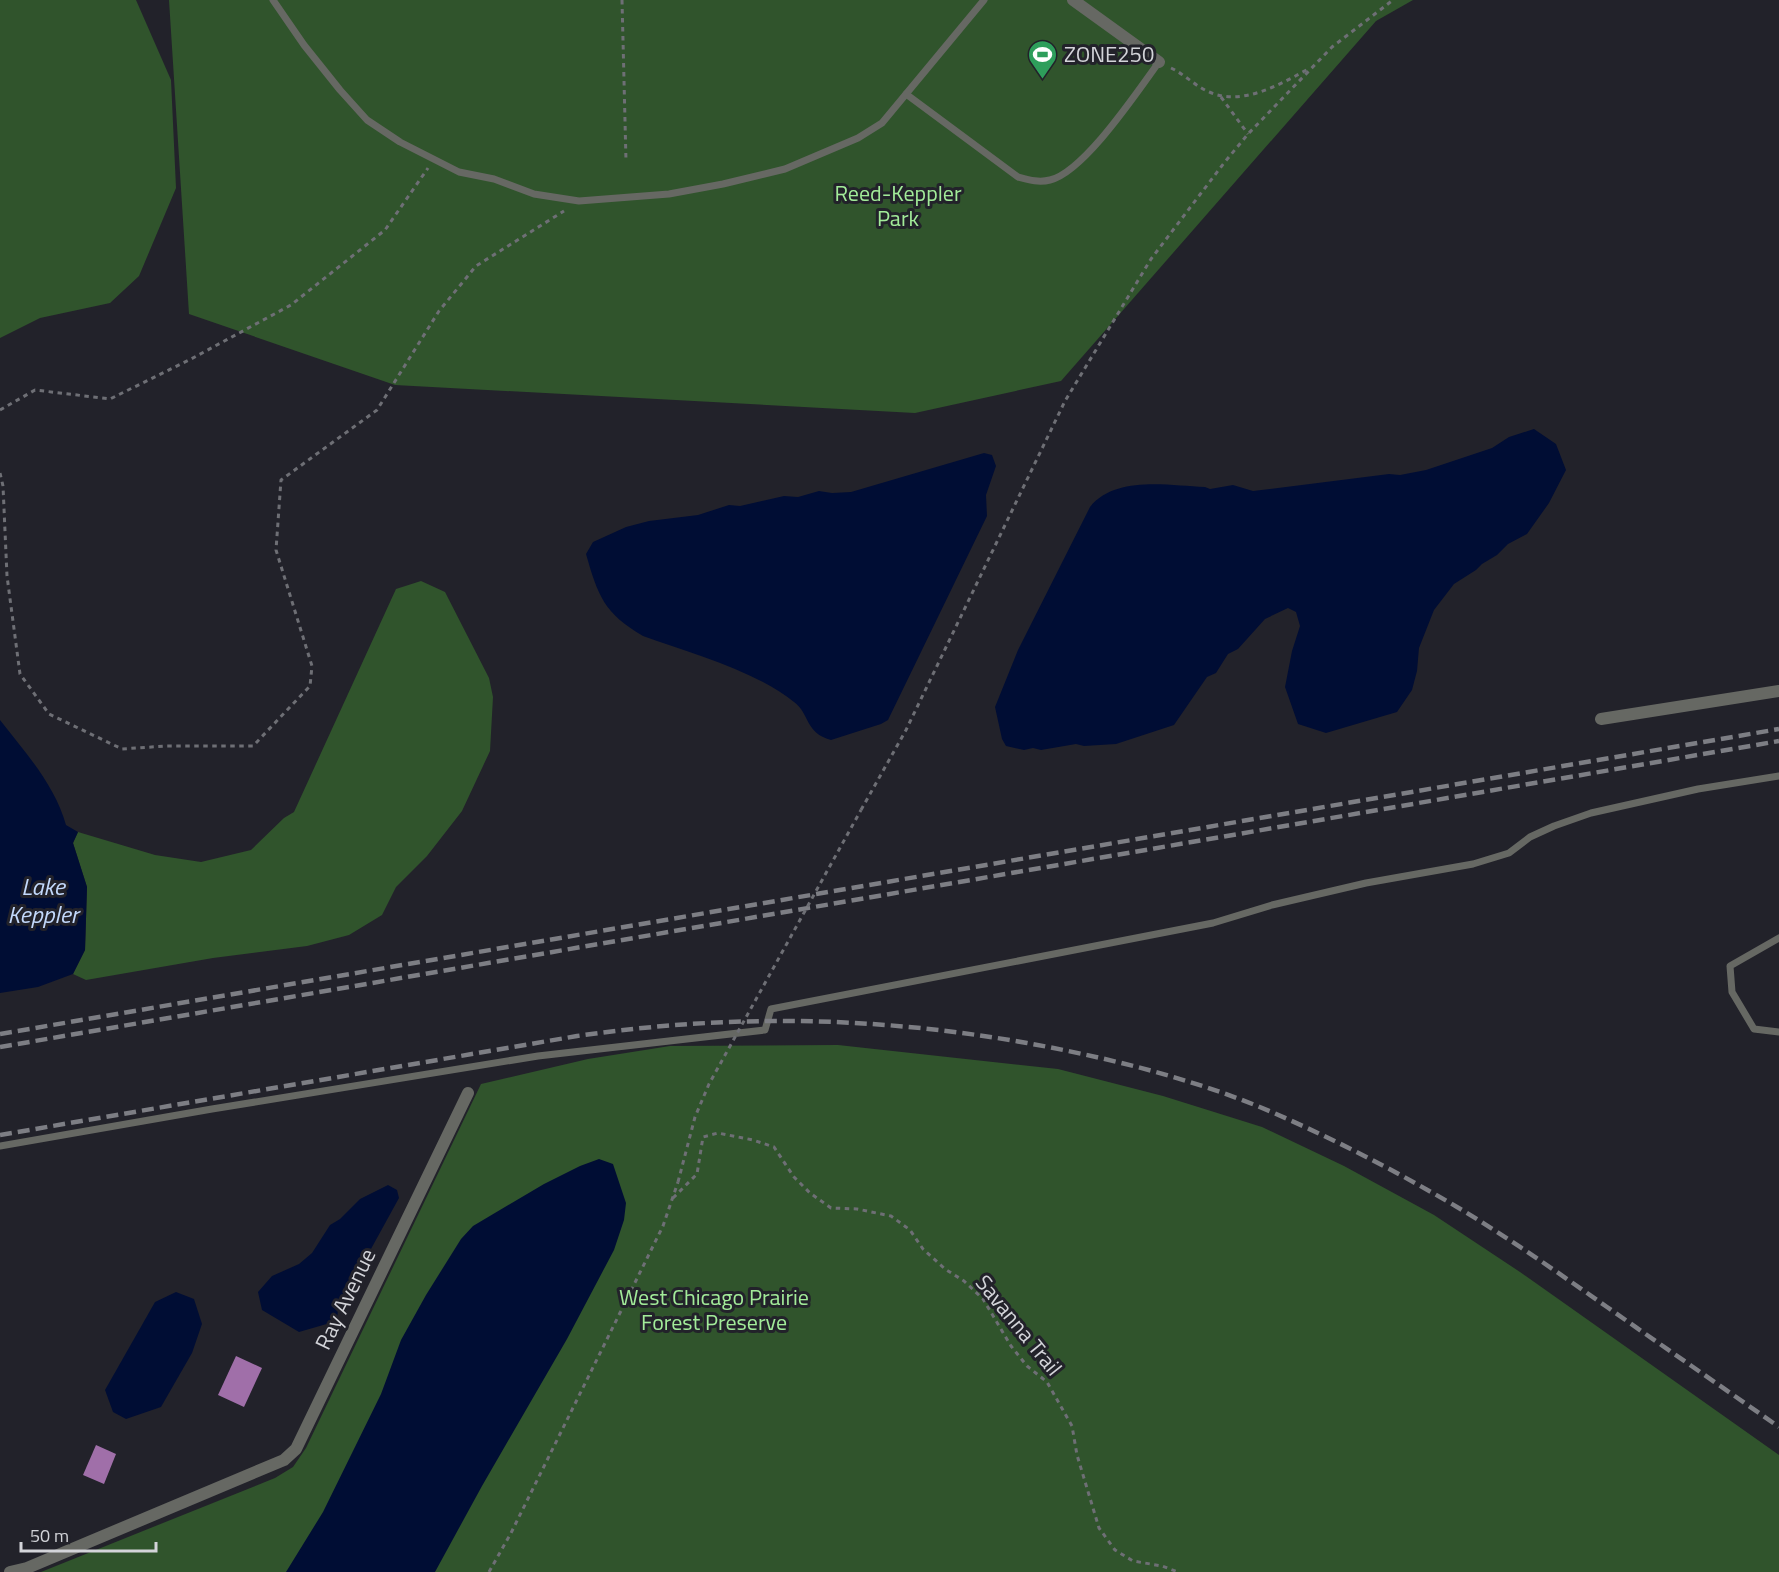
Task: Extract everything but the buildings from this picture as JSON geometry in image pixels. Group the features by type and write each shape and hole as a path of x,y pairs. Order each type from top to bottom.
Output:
{"street":[{"path":"1072,0 1159,62"},
{"path":"1601,719 1779,691"},
{"name":"Ray Avenue","path":"10,1572 27,1568 284,1460 296,1449 468,1093"}],"lane":[{"path":"273,0 304,45 368,120 400,142 459,172 494,179 534,194 579,201 669,194 723,184 785,169 858,138 882,123 984,0"},
{"path":"906,94 1018,177 1034,182 1051,180 1084,158 1159,62"},
{"path":"0,1146 538,1056 765,1030 771,1009 1213,923 1365,883 1473,864 1509,853 1530,837 1591,813 1698,789 1779,776"},
{"path":"1779,938 1730,966 1732,992 1754,1029 1779,1032"}],"path":[{"path":"622,0 626,160"},
{"path":"489,1572 511,1533 663,1226 678,1182 695,1117 710,1084 906,730 1065,401 1151,260 1224,163 1312,66 1332,47 1393,0"},
{"path":"1159,62 1182,73 1206,91 1221,97 1260,92 1312,66"},
{"path":"1221,97 1248,134"},
{"path":"0,410 35,390 110,399 191,359 291,305 385,230 434,159"},
{"path":"0,473 3,486 7,576 20,674 50,714 122,750 166,746 253,746 310,686 312,666 276,550 281,480 377,410 439,311 476,266 579,201"},
{"name":"Savanna Trail","path":"673,1198 697,1174 703,1137 718,1133 774,1147 794,1177 810,1193 831,1208 857,1209 891,1216 910,1230 923,1249 983,1299 1016,1353 1027,1366 1047,1382 1072,1426 1077,1455 1100,1528 1115,1550 1133,1561 1162,1566 1178,1572"}],"green space":[{"path":"0,0 136,0 171,80 176,188 139,276 110,303 40,318 0,338"},
{"name":"Reed-Keppler Park","path":"169,0 1413,0 1376,21 1061,381 915,413 395,385 189,314"},
{"path":"421,581 445,592 489,678 493,697 490,751 462,811 427,856 396,887 382,915 349,935 307,946 213,958 86,980 73,974 85,950 87,887 73,843 78,832 155,855 201,862 251,850 284,818 294,812 396,589"},
{"name":"West Chicago Prairie Forest Preserve","path":"838,1045 1058,1069 1163,1096 1262,1127 1344,1166 1434,1215 1520,1272 1779,1455 1779,1572 41,1572 275,1478 293,1467 306,1448 481,1084 588,1059 670,1046"}],"water":[{"path":"1534,429 1556,444 1566,470 1549,503 1527,534 1508,544 1497,555 1454,584 1434,610 1419,648 1417,671 1412,690 1397,712 1326,733 1298,724 1285,687 1300,626 1296,612 1288,608 1265,619 1238,649 1228,654 1216,673 1207,677 1174,725 1116,744 1084,746 1076,744 1041,750 1033,748 1024,750 1006,746 1002,739 995,707 1018,650 1090,507 1101,497 1128,486 1160,484 1210,489 1233,485 1253,491 1389,474 1400,475 1426,470 1492,448 1509,437"},
{"path":"984,453 992,455 996,466 986,495 987,516 888,720 831,740 816,733 799,707 779,691 742,672 643,636 630,628 604,602 594,581 586,554 593,542 626,527 649,521 698,515 729,505 740,506 784,496 798,497 819,491 851,492"},
{"name":"Lake Keppler","path":"0,720 47,783 55,796 66,825 78,832 73,843 87,887 85,950 73,974 38,987 0,993"},
{"path":"599,1159 613,1164 626,1203 624,1220 614,1250 567,1339 435,1572 286,1572 323,1512 381,1394 401,1340 461,1239 473,1226 544,1184"},
{"path":"388,1185 397,1190 399,1198 338,1309 337,1321 299,1332 262,1310 258,1292 272,1276 299,1264 312,1253 330,1225 340,1219 360,1199"},
{"path":"176,1292 194,1299 202,1324 192,1353 161,1407 126,1419 113,1412 105,1390 155,1302"}],"railway":[{"path":"0,1034 1779,729"},
{"path":"0,1047 1779,741"},
{"path":"0,1135 577,1036 634,1029 746,1021 802,1021 914,1027 1027,1043 1114,1061 1199,1085 1255,1105 1367,1157 1454,1205 1498,1233 1779,1427"}],"place":[{"name":"ZONE250","path":"1043,80"}]}
